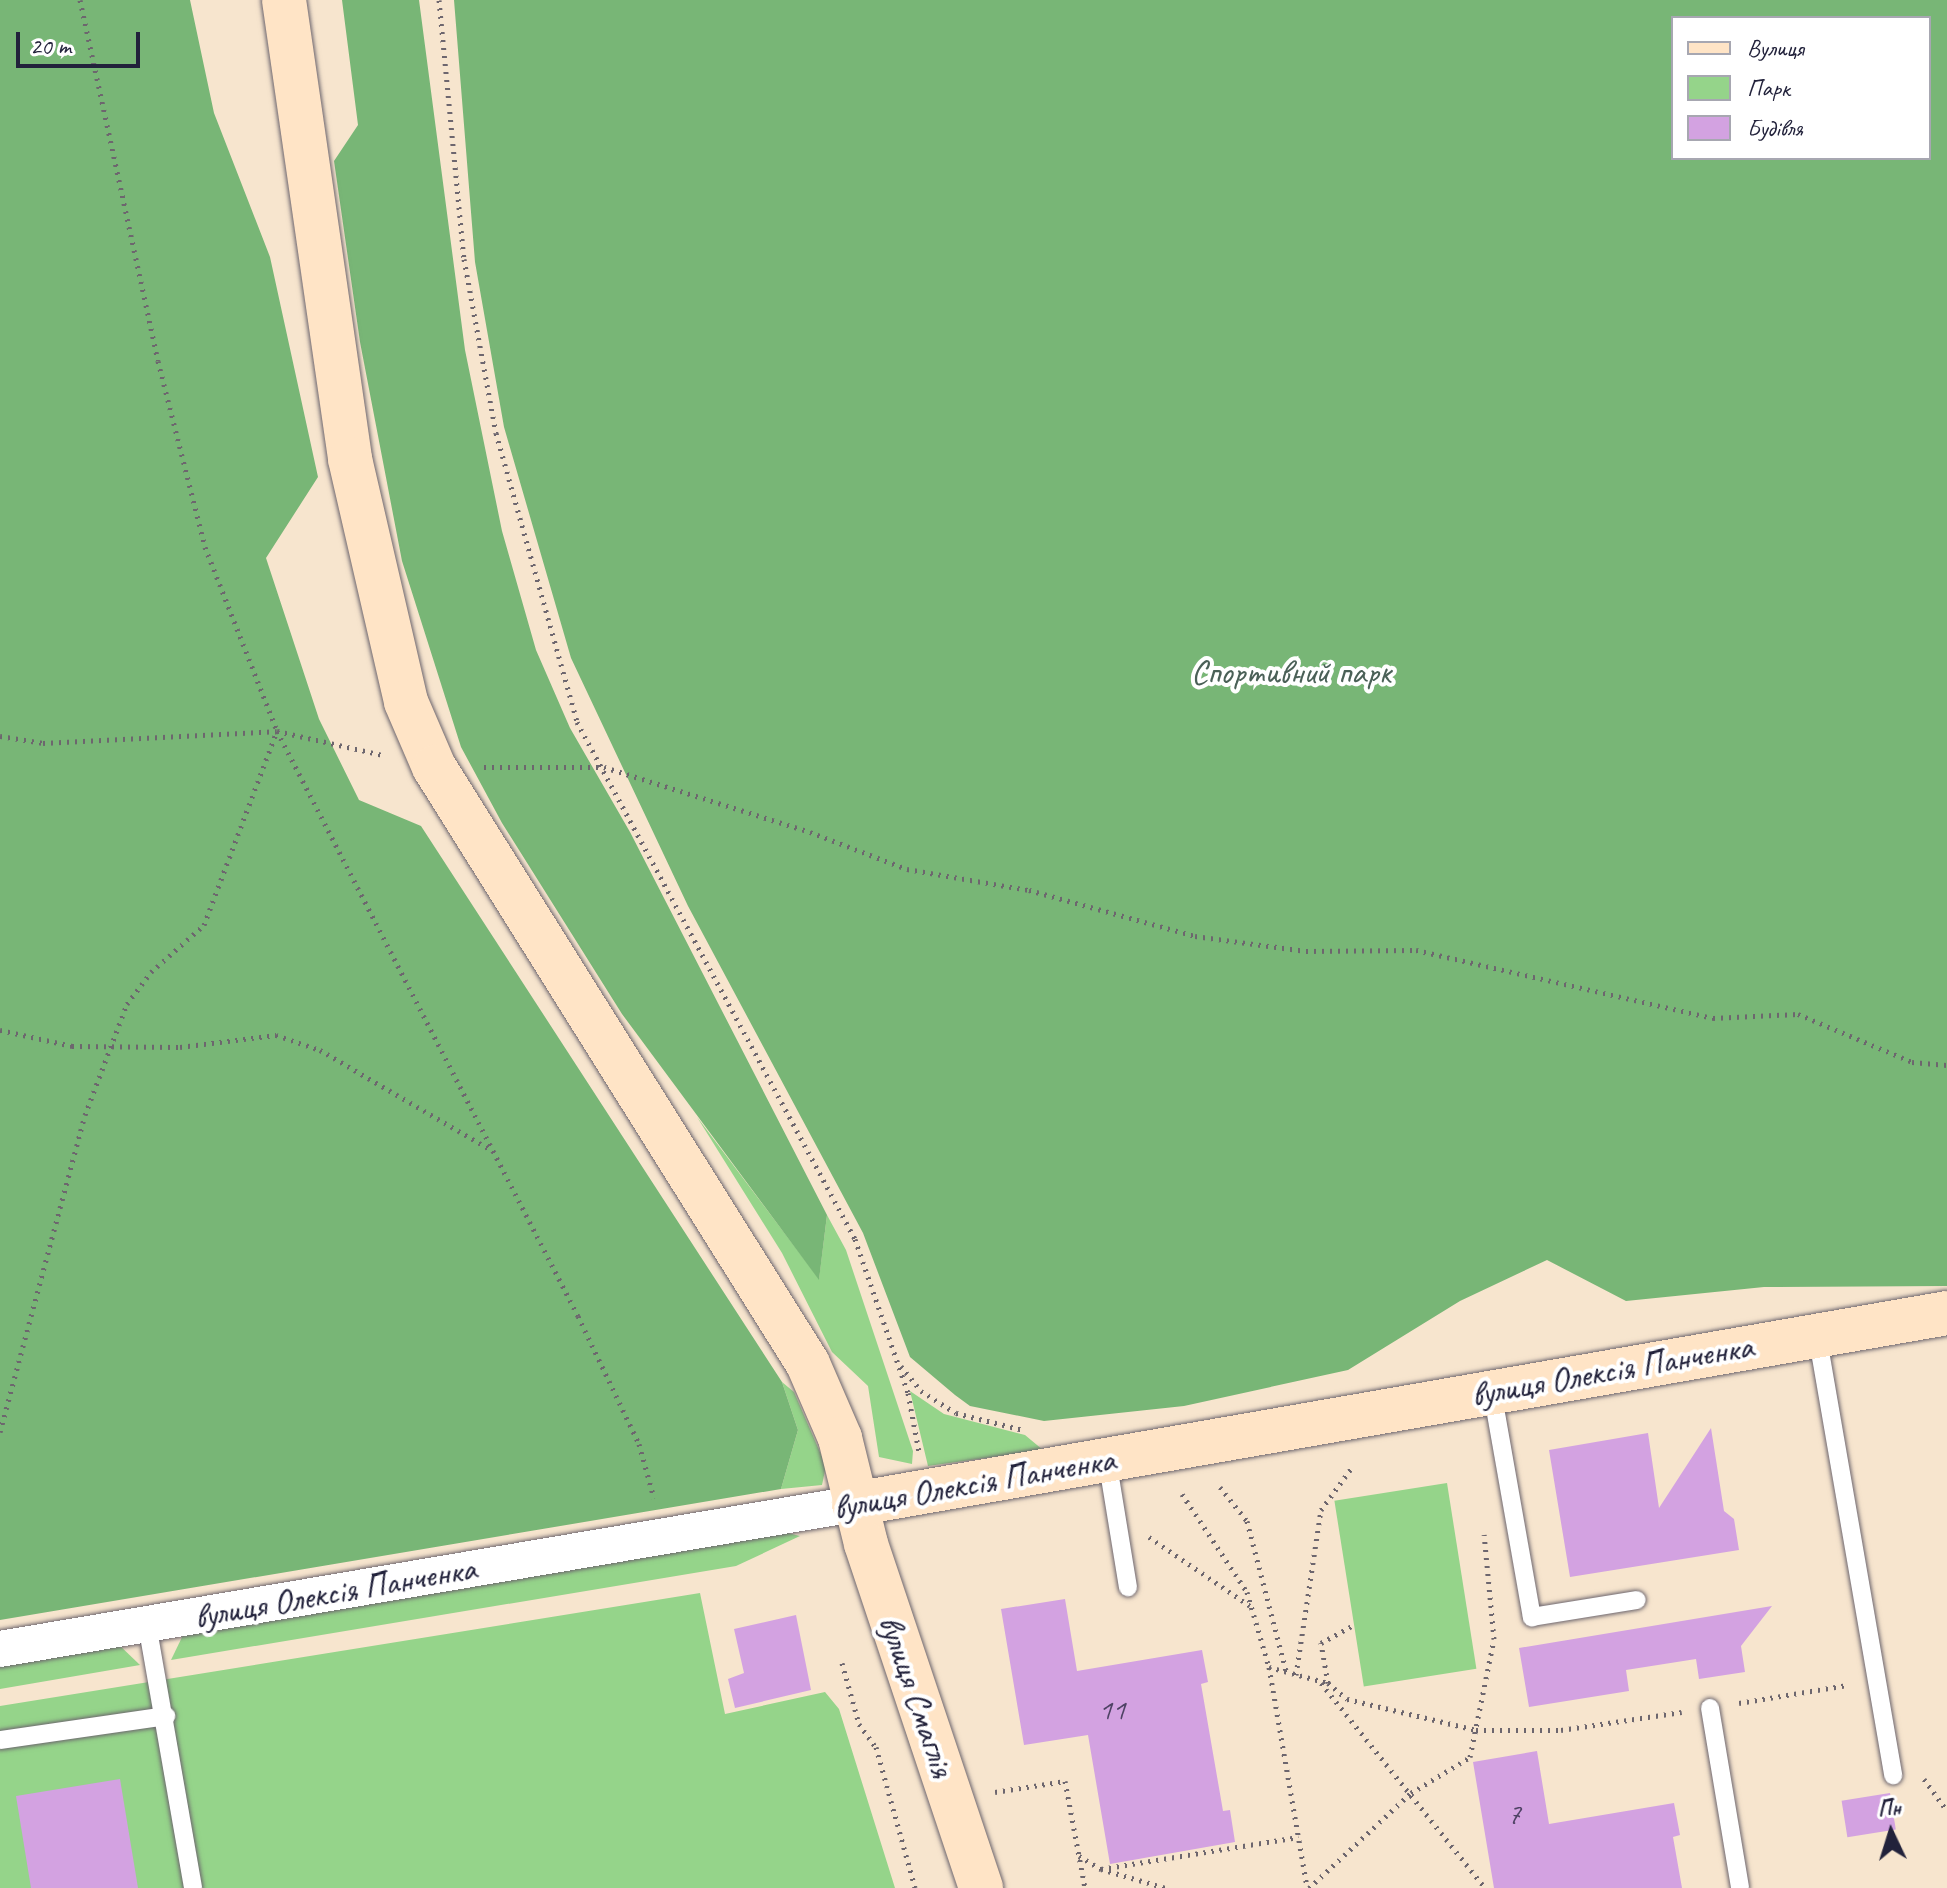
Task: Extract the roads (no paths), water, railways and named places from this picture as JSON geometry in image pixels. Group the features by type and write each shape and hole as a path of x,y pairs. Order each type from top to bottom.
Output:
{"street":[{"name":"вулиця Смаглія","path":"284,0 350,459 394,662 434,767 808,1364 840,1438 854,1504 981,1888"},
{"name":"вулиця Олексія Панченка","path":"0,1649 1947,1313"}],"lane":[{"path":"1817,1334 1893,1776"},
{"path":"1492,1391 1532,1617 1637,1600"},
{"path":"1107,1459 1128,1587"},
{"path":"147,1624 166,1716 193,1888"},
{"path":"1710,1708 1740,1888"},
{"path":"0,1740 166,1716"}],"park label":[{"name":"Спортивний парк","path":"1291,672"}]}
